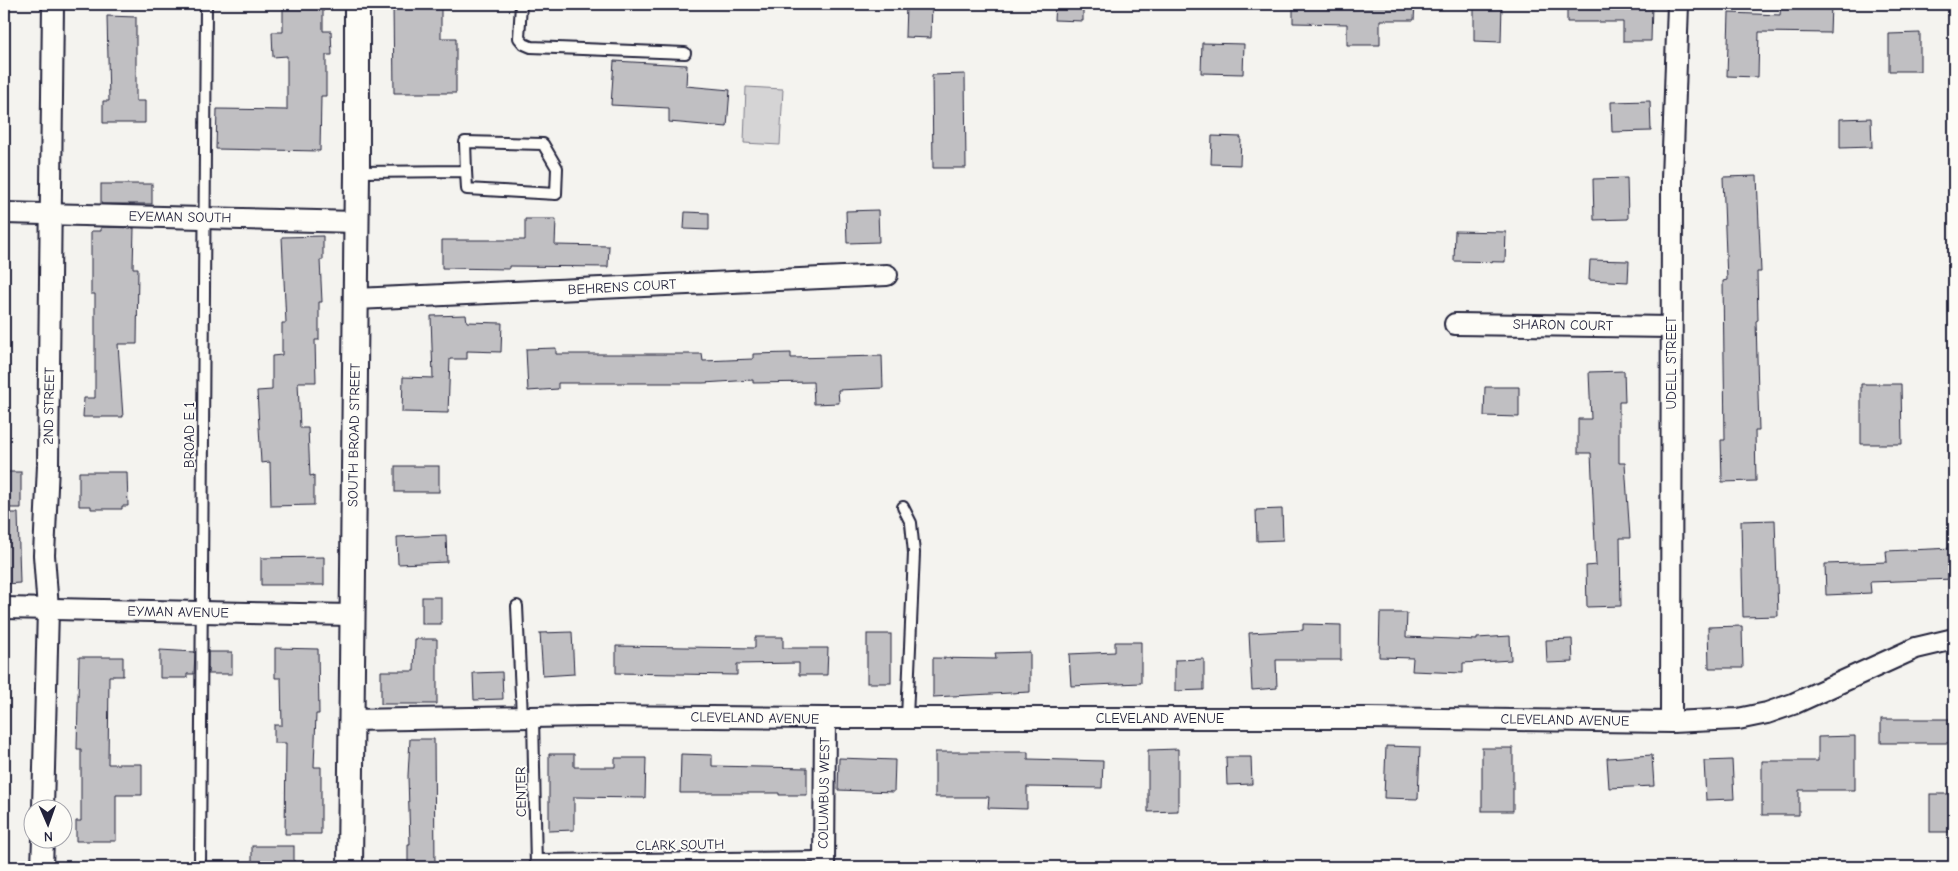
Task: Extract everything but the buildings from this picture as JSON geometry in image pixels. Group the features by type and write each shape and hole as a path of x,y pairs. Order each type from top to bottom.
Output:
{"street":[{"name":"2ND STREET","path":"44,798 48,609 44,555 48,465 53,4"},
{"name":"SOUTH BROAD STREET","path":"350,867 357,4"},
{"name":"UDELL STREET","path":"1670,722 1672,179 1678,4"},
{"name":"EYEMAN SOUTH","path":"4,213 356,222"},
{"name":"BEHRENS COURT","path":"356,299 888,275"},
{"name":"SHARON COURT","path":"1455,324 1671,326"},
{"name":"EYMAN AVENUE","path":"4,608 351,615"},
{"name":"CLEVELAND AVENUE","path":"350,720 528,717 1369,718 1670,722 1738,719 1767,713 1916,648 1954,638"},
{"name":"COLUMBUS WEST","path":"824,862 825,718"},
{"path":"42,867 43,848"}],"lane":[{"name":"BROAD E 1","path":"200,867 206,4"},
{"path":"521,4 519,38 524,44 531,47 685,54"},
{"path":"465,142 542,144 557,168 556,194 467,188 466,171 465,142"},
{"path":"357,172 466,171"},
{"path":"903,507 911,523 914,553 907,718"},
{"name":"CENTER","path":"517,606 528,717 536,864"},
{"name":"CLARK SOUTH","path":"536,864 824,862"}],"shaded area":[{"path":"746,87 783,89 780,145 744,143"}]}
